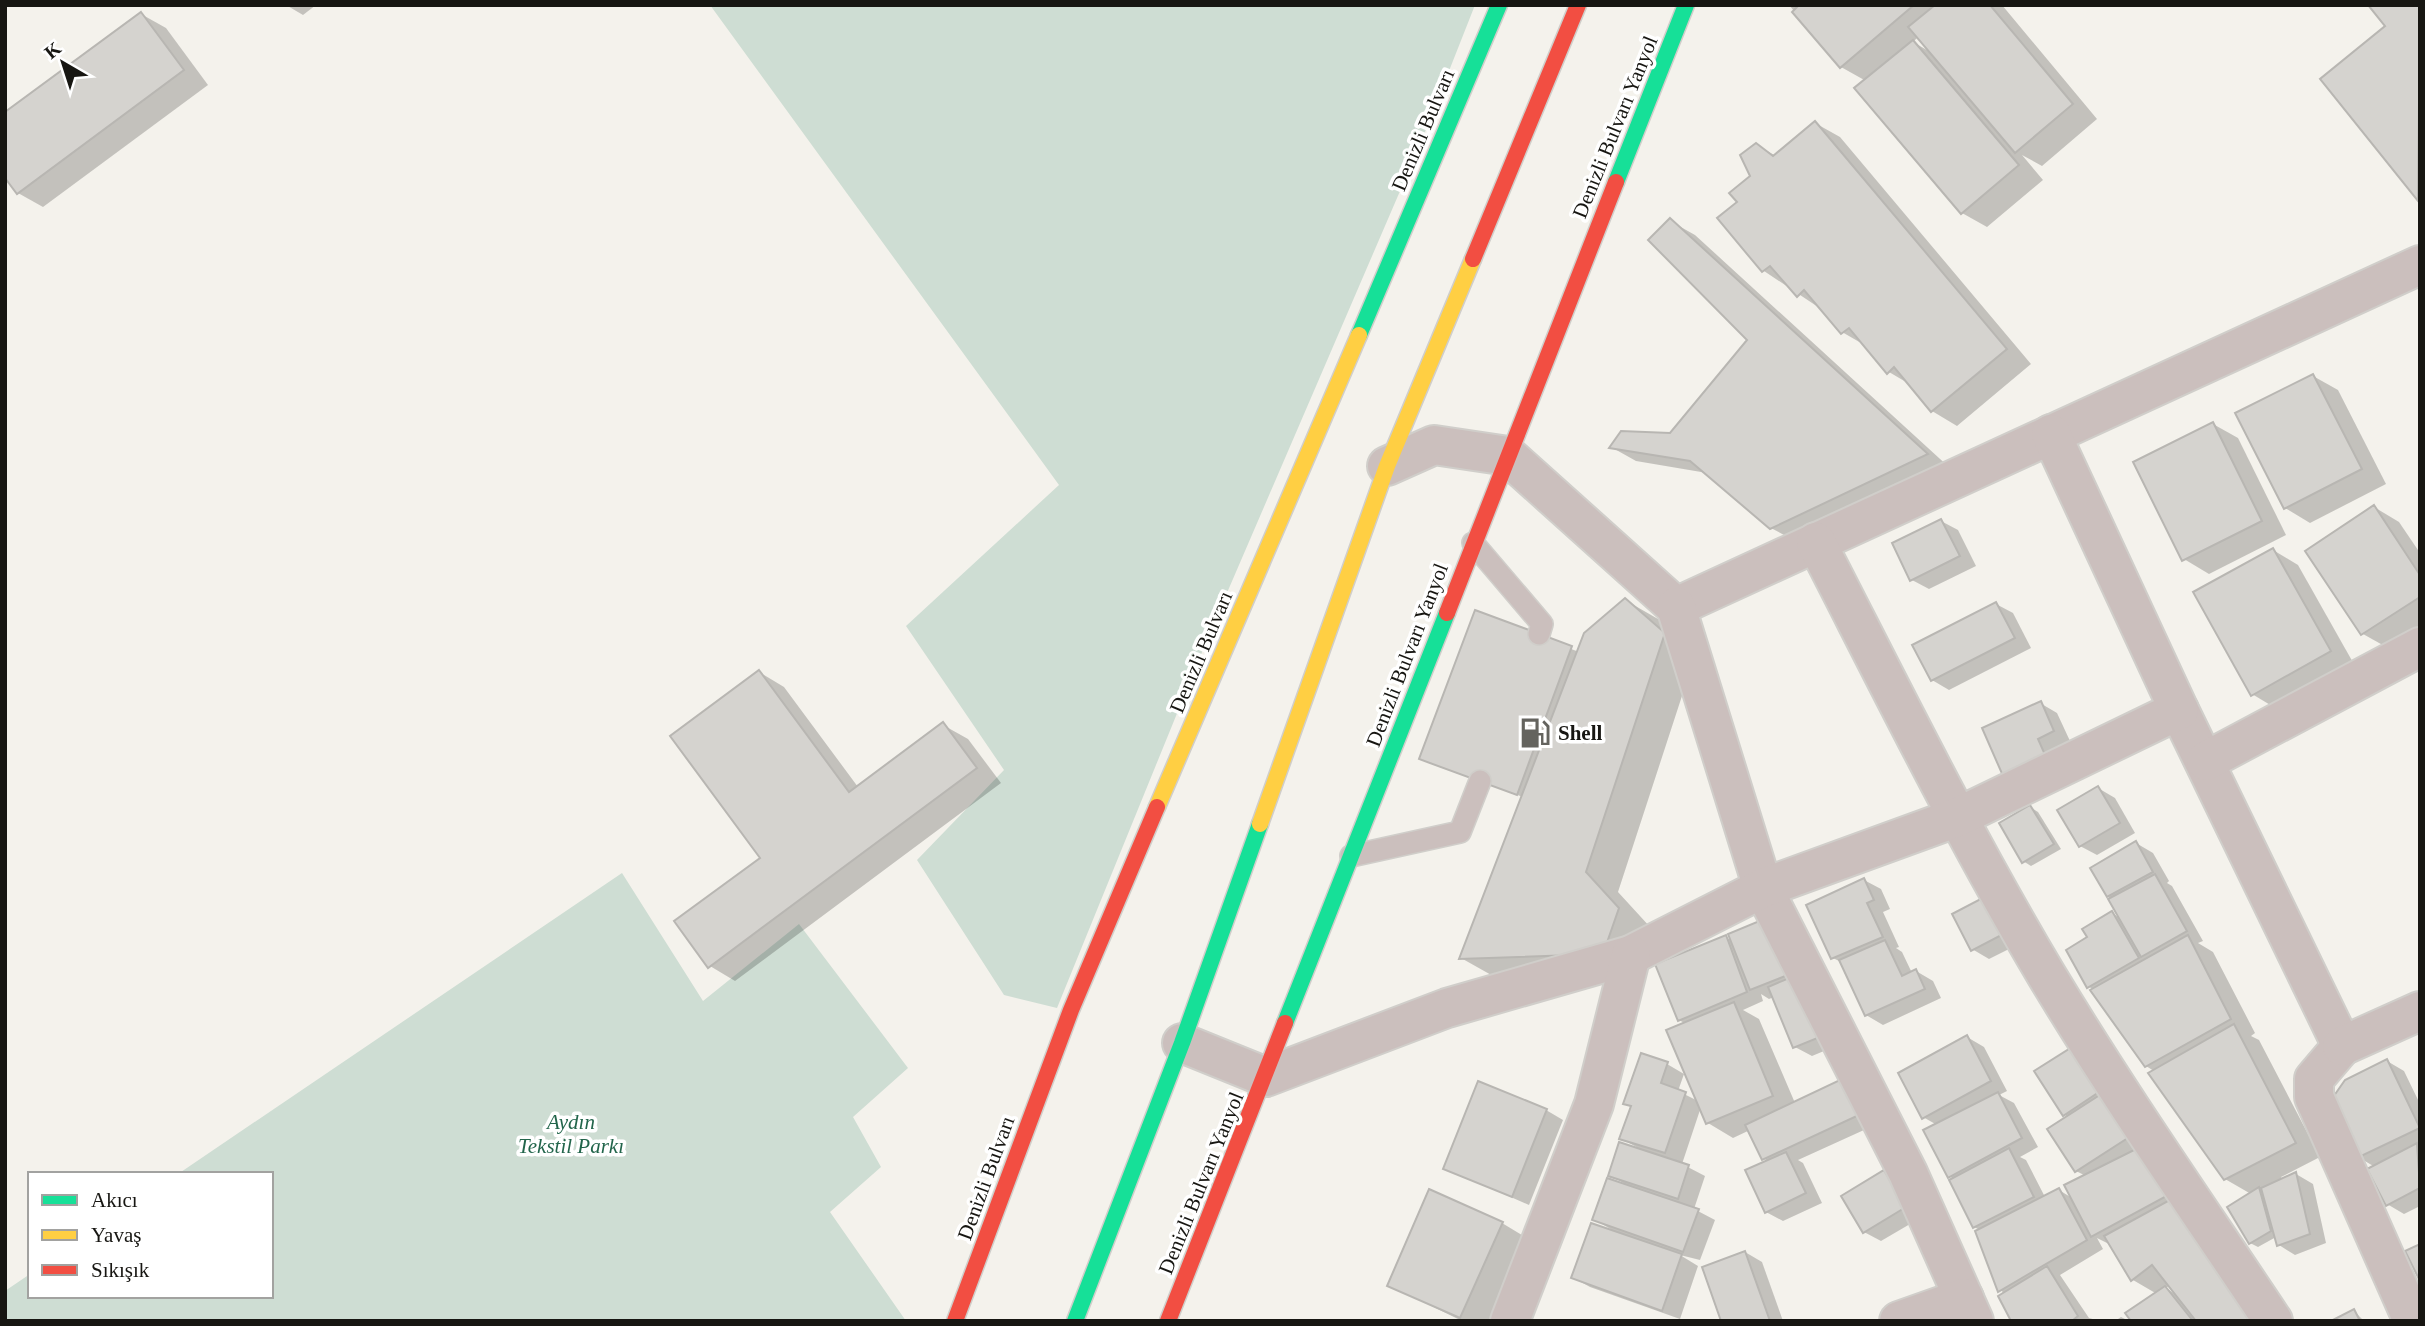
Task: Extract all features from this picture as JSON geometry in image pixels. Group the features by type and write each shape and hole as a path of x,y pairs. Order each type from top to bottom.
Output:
{"main road":[{"name":"Denizli Bulvarı","path":"955,1321 1071,1010 1499,5"},
{"path":"1075,1321 1182,1043 1387,466 1577,5"},
{"name":"Denizli Bulvarı Yanyol","path":"1168,1321 1686,5"}],"street":[{"path":"1676,607 2420,265"},
{"path":"2051,434 2179,710 2342,1046"},
{"path":"1387,466 1434,445 1508,456 1676,607 1763,888 1908,1173 1969,1309 1899,1321"},
{"path":"1816,542 1958,817 2048,976 2273,1321"},
{"path":"2206,761 2420,647"},
{"path":"1182,1043 1266,1077 1447,1008 1631,955 1763,888 1958,817 2179,710"},
{"path":"1510,1321 1594,1104 1631,955"},
{"path":"2413,1321 2314,1097 2314,1079 2342,1046 2420,1011"}],"lane":[{"path":"1473,543 1542,624 1539,634"},
{"path":"1351,856 1460,832 1480,781"}],"green space":[{"path":"710,5 1475,5 1419,147 1211,630 1057,1008 1004,995 917,860 1004,770 906,626 1059,485"},
{"name":"Aydın Tekstil Parkı","path":"622,873 703,1001 799,924 908,1068 853,1117 881,1167 830,1212 906,1321 5,1321 5,1291 28,1275 28,1298 273,1298 273,1172 181,1172"}],"building":[{"path":"1799,5 1914,5 1840,68 1792,12"},
{"path":"1935,5 1990,5 2073,104 2015,153 1908,27"},
{"path":"2368,5 2420,5 2418,201 2320,79 2385,26"},
{"path":"141,12 184,70 17,194 5,178 5,112"},
{"path":"1913,40 2019,165 1961,214 1854,88"},
{"path":"1815,121 2007,349 1931,412 1894,367 1887,374 1849,328 1841,334 1804,290 1797,297 1770,266 1762,272 1717,218 1737,202 1729,193 1750,176 1740,155 1756,143 1773,156"},
{"path":"1670,218 1928,454 1770,529 1690,461 1609,448 1621,431 1670,433 1747,340 1648,240"},
{"path":"2313,374 2362,469 2284,509 2235,413"},
{"path":"2213,422 2262,521 2182,561 2133,462"},
{"path":"2374,505 2420,575 2420,597 2361,635 2305,551"},
{"path":"1941,519 1960,556 1910,581 1892,543"},
{"path":"2273,548 2331,651 2251,696 2193,592"},
{"path":"1625,598 1665,633 1586,872 1619,908 1603,954 1459,959 1584,633"},
{"path":"1996,602 2015,638 1931,681 1912,645"},
{"path":"1475,610 1572,646 1517,795 1419,759"},
{"path":"759,670 849,792 943,722 977,768 708,968 674,921 760,858 670,736"},
{"path":"2041,701 2054,731 2038,739 2050,766 2007,785 1982,728"},
{"path":"2098,786 2120,823 2079,847 2057,810"},
{"path":"2030,805 2054,844 2022,863 1999,823"},
{"path":"2136,841 2153,872 2107,897 2090,868"},
{"path":"2155,874 2187,931 2141,957 2108,899"},
{"path":"1864,878 1874,900 1867,903 1883,937 1831,959 1806,905"},
{"path":"1994,892 2013,929 1971,951 1952,914"},
{"path":"2112,911 2139,958 2087,988 2066,950 2087,937 2082,929"},
{"path":"1769,917 1793,973 1750,990 1728,934"},
{"path":"1726,935 1747,992 1678,1021 1655,964"},
{"path":"2188,935 2231,1019 2145,1067 2090,990"},
{"path":"1885,940 1902,976 1916,969 1925,989 1865,1016 1839,960"},
{"path":"1794,976 1820,1037 1793,1048 1768,987"},
{"path":"1734,1002 1773,1096 1706,1124 1666,1030"},
{"path":"2234,1024 2296,1143 2224,1180 2148,1073"},
{"path":"1967,1035 1991,1081 1922,1119 1898,1073"},
{"path":"2077,1044 2105,1088 2063,1116 2034,1071"},
{"path":"1641,1053 1668,1062 1661,1083 1686,1092 1665,1153 1619,1139 1631,1106 1623,1104"},
{"path":"2387,1059 2420,1128 2357,1158 2329,1103 2345,1080"},
{"path":"1842,1079 1859,1115 1762,1160 1745,1125"},
{"path":"1478,1081 1547,1109 1512,1197 1443,1169"},
{"path":"2106,1091 2134,1134 2075,1172 2047,1129"},
{"path":"1998,1092 2022,1138 1948,1178 1923,1130"},
{"path":"1619,1142 1689,1165 1678,1199 1608,1176"},
{"path":"2417,1143 2420,1188 2386,1206 2367,1169"},
{"path":"2140,1147 2174,1192 2091,1237 2064,1185"},
{"path":"2009,1148 2034,1197 1973,1228 1949,1180"},
{"path":"1786,1152 1806,1193 1765,1213 1745,1170"},
{"path":"1884,1170 1906,1207 1863,1233 1841,1196"},
{"path":"2296,1172 2310,1234 2277,1246 2261,1188"},
{"path":"1607,1178 1699,1209 1683,1252 1592,1220"},
{"path":"2259,1187 2271,1231 2249,1244 2227,1207"},
{"path":"2059,1188 2087,1240 1998,1292 1975,1231"},
{"path":"1429,1189 1503,1222 1460,1318 1387,1286"},
{"path":"2177,1196 2256,1321 2196,1321 2152,1265 2131,1281 2104,1236"},
{"path":"1591,1223 1682,1254 1662,1311 1571,1278"},
{"path":"2420,1244 2420,1281 2405,1251"},
{"path":"1745,1251 1770,1321 1721,1321 1702,1267"},
{"path":"2047,1266 2078,1316 2072,1321 2011,1321 1998,1296"},
{"path":"2165,1286 2193,1321 2131,1321 2125,1313"},
{"path":"2354,1309 2360,1321 2331,1321"}],"traffic: fast":[{"path":"1359,335 1499,5"},
{"path":"1616,182 1686,5"},
{"path":"1285,1023 1447,613"},
{"path":"1075,1321 1182,1043 1260,824"}],"traffic: slow":[{"path":"1260,824 1387,466 1473,259"},
{"path":"1157,807 1359,335"}],"traffic: jam":[{"path":"1473,259 1578,5"},
{"path":"1447,613 1616,182"},
{"path":"955,1321 1071,1010 1157,807"},
{"path":"1168,1321 1285,1023"}],"place":[{"name":"Shell","path":"1535,733"}]}
